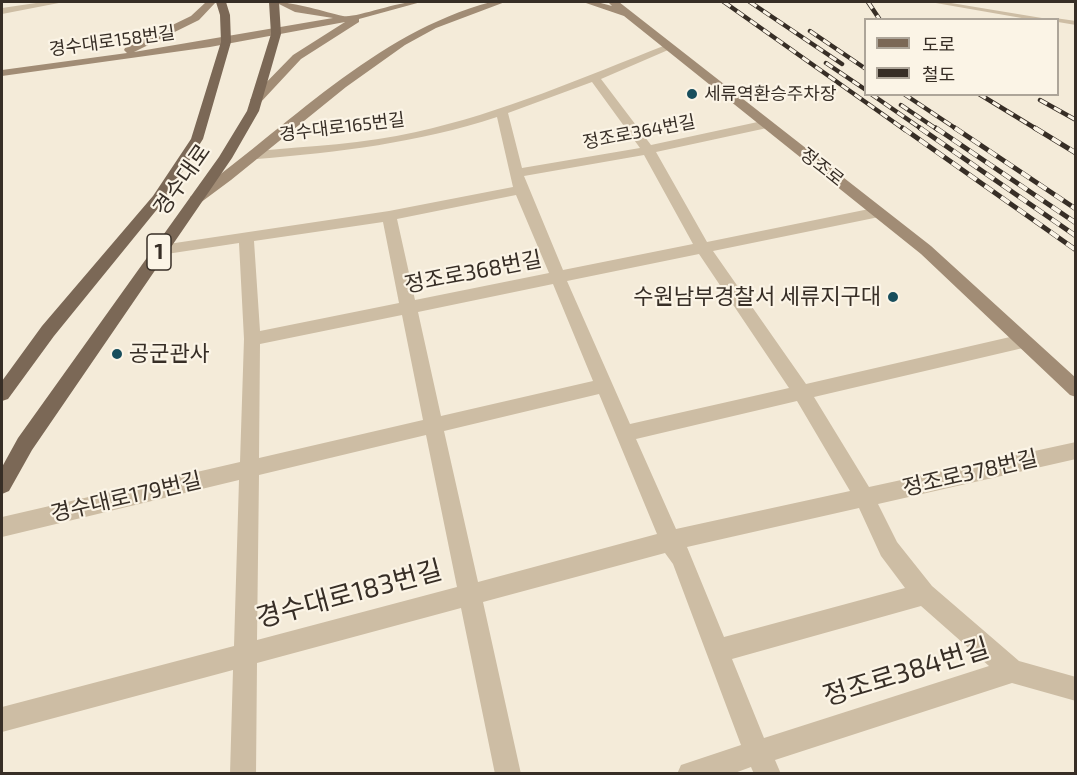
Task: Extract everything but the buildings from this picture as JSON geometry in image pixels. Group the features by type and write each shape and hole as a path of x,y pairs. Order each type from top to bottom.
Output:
{"main road":[{"path":"113,58 195,18 212,2"},
{"name":"경수대로","path":"2,394 48,331 158,199 197,139 226,42 225,15 221,2"},
{"name":"경수대로","path":"2,486 25,444 225,158 253,111 276,34 274,2"},
{"path":"280,2 299,10 358,17"},
{"name":"경수대로158번길","path":"2,73 276,34 416,2"},
{"path":"195,200 257,155 382,54 442,21 500,2"},
{"path":"588,2 630,16"},
{"name":"정조로","path":"613,2 926,250 1076,390"},
{"path":"256,100 297,57 351,25 358,17"}],"street":[{"path":"2,11 59,2"},
{"name":"경수대로165번길","path":"257,155 379,143 502,113 670,47"},
{"path":"594,77 648,150 703,249 801,391 864,497 889,549 924,594 1012,671"},
{"path":"502,113 521,190 606,385 670,541 681,558 756,751 768,774"},
{"name":"정조로364번길","path":"516,173 648,150 767,124"},
{"path":"160,250 389,216 521,190"},
{"name":"정조로368번길","path":"252,339 879,212"},
{"path":"389,216 469,594"},
{"path":"246,239 252,339 246,653"},
{"path":"626,434 801,391 1023,341"},
{"name":"경수대로179번길","path":"2,527 606,385"},
{"name":"정조로378번길","path":"670,541 1076,450"},
{"name":"경수대로183번길","path":"2,720 670,541"},
{"name":"경수대로183번길","path":"469,594 508,774"},
{"path":"717,651 924,594"},
{"name":"경수대로183번길","path":"243,774 246,653"},
{"name":"정조로384번길","path":"690,774 1012,671 1076,689"}],"lane":[{"path":"934,2 1038,18"},
{"path":"1059,21 1076,23"}],"railway":[{"path":"724,2 905,130"},
{"path":"750,2 842,64"},
{"path":"868,2 879,18"},
{"path":"810,31 864,68"},
{"path":"826,63 864,89"},
{"path":"874,96 923,130"},
{"path":"907,96 955,128"},
{"path":"982,96 1038,130"},
{"path":"1040,100 1076,120"},
{"path":"901,105 938,130"},
{"path":"903,128 1076,250"},
{"path":"920,128 1076,236"},
{"path":"936,128 1076,223"},
{"path":"955,128 1076,209"},
{"path":"1035,128 1076,153"}],"place":[{"name":"세류역환승주차장","path":"692,94"},
{"name":"수원남부경찰서 세류지구대","path":"893,297"},
{"name":"공군관사","path":"117,354"}]}
